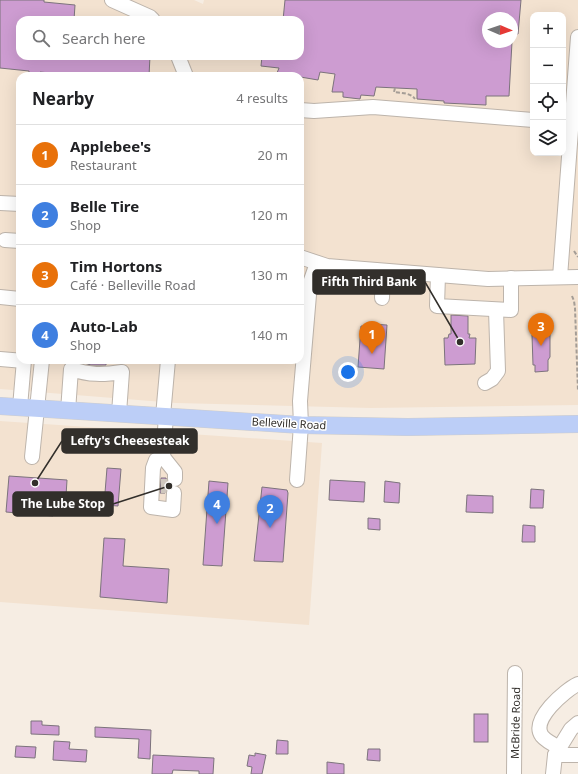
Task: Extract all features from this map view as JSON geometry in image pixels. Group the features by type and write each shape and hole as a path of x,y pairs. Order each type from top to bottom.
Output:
{"main road":[{"name":"Belleville Road","path":"0,406 301,425 415,427 578,424"}],"street":[{"path":"112,0 148,16"},
{"path":"560,277 568,123 578,37"},
{"path":"180,60 184,72"},
{"path":"304,110 373,107 530,120"},
{"path":"0,202 16,204"},
{"path":"5,240 16,241"},
{"path":"304,258 327,266 488,279 578,277"},
{"path":"304,325 310,283 317,263"},
{"path":"382,298 383,271"},
{"path":"438,275 437,306 496,310 511,310 510,278"},
{"path":"0,297 16,299"},
{"path":"485,383 492,379 498,371 496,310"},
{"path":"0,359 16,360"},
{"path":"24,364 32,457"},
{"path":"28,408 41,364"},
{"path":"168,364 165,416 169,470 156,460 153,468 151,508 173,510 171,493"},
{"path":"297,480 301,425 300,401 302,364"},
{"path":"68,411 71,369 98,375 122,372 119,413"},
{"name":"McBride Road","path":"514,774 515,673"},
{"path":"578,684 562,694 543,717 540,724 542,736 558,752 578,755"},
{"path":"553,774 558,752 571,729 578,723"}],"path":[{"path":"572,296 575,308 578,391"}],"shaded area":[{"path":"0,0 194,0 203,4 204,0 578,0 578,405 371,408 176,403 0,389"},
{"path":"0,421 322,443 309,625 0,602"}],"building":[{"path":"0,0 44,0 44,2 75,5 74,16 16,16 16,60 150,60 149,72 29,72 0,68"},
{"path":"285,0 521,0 518,34 518,12 482,12 482,48 512,48 509,96 486,96 486,105 444,103 444,101 417,99 417,89 376,87 374,96 361,95 360,99 343,97 343,92 332,92 335,74 320,72 318,80 304,78 304,72 277,72 279,68 261,66 262,60 304,60 304,16 283,16"},
{"path":"451,315 468,316 469,338 476,338 475,364 445,365 444,338 448,338 449,334 451,334"},
{"path":"370,324 387,325 384,369 358,367 361,326 370,327"},
{"path":"550,334 550,357 548,360 548,371 535,372 535,365 533,365 532,335"},
{"path":"87,364 106,364 106,365"},
{"path":"107,468 121,469 118,506 104,505"},
{"path":"9,476 67,480 65,512 54,512 53,516 6,512"},
{"path":"161,478 166,478 167,483 170,486 165,493 160,493"},
{"path":"330,480 365,482 364,502 329,500"},
{"path":"209,481 228,483 222,566 203,565"},
{"path":"385,481 400,483 399,503 384,502"},
{"path":"262,487 287,490 288,493 283,562 254,561"},
{"path":"531,489 544,490 543,508 530,508"},
{"path":"467,495 493,496 493,513 466,512"},
{"path":"368,518 380,519 380,530 368,529"},
{"path":"523,525 535,526 535,542 522,542"},
{"path":"104,538 125,539 123,566 169,569 167,603 100,597"},
{"path":"474,714 488,714 488,742 474,742"},
{"path":"31,721 42,721 42,725 59,726 59,735 31,734"},
{"path":"95,727 151,730 150,759 138,758 139,739 95,737"},
{"path":"277,740 288,741 288,754 276,754"},
{"path":"54,741 70,742 69,749 87,750 86,762 53,760"},
{"path":"16,746 36,747 35,758 15,757"},
{"path":"368,749 380,749 380,761 367,760"},
{"path":"255,753 266,755 262,774 251,774 252,767 247,766 249,755 255,756"},
{"path":"153,755 214,758 213,774 199,774 199,771 173,770 172,774 152,774"},
{"path":"327,762 344,764 344,774 327,774"}],"tunnel":[{"path":"168,478 168,493"}],"place":[{"name":"Fifth Third Bank","path":"460,342"},
{"name":"Tim Hortons","path":"541,346"},
{"name":"Applebee's","path":"372,354"},
{"name":"Lefty's Cheesesteak","path":"35,483"},
{"name":"The Lube Stop","path":"169,486"},
{"name":"Auto-Lab","path":"217,524"},
{"name":"Belle Tire","path":"270,528"}]}
